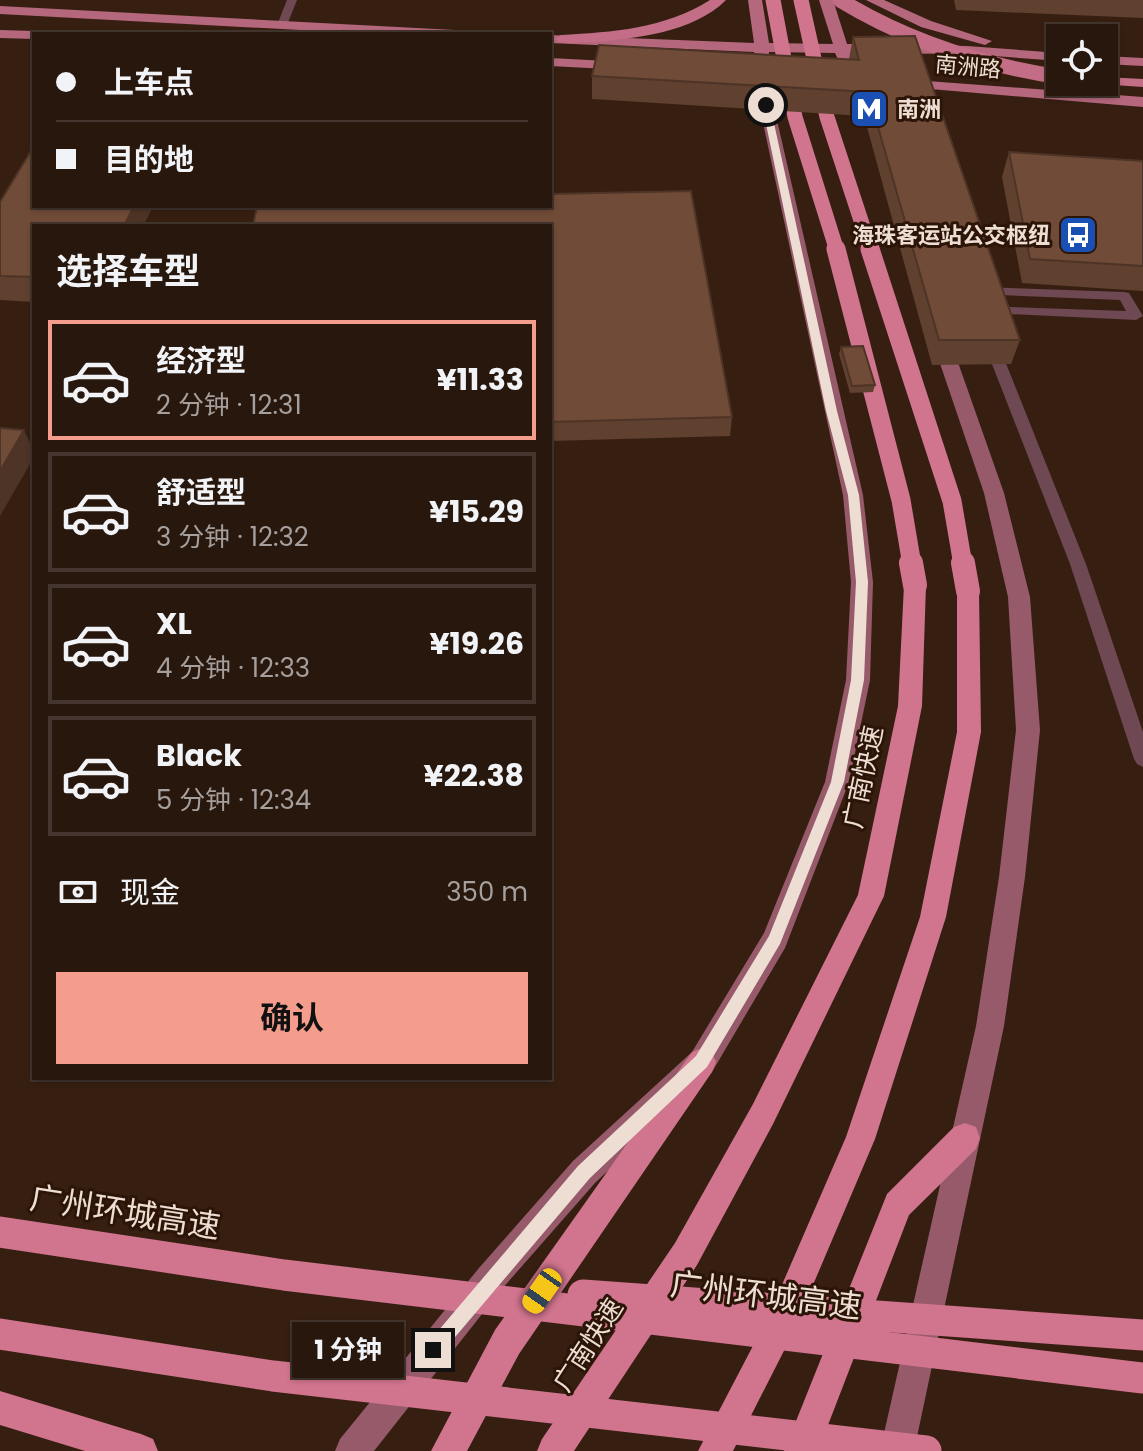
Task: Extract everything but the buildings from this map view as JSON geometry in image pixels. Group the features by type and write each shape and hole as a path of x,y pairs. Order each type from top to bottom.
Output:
{"highway":[{"path":"556,39 620,35 666,26 698,13 719,0"},
{"name":"广南快速","path":"554,1451 686,1254 763,1114 871,896 910,706 915,585 901,500 846,282 795,117 773,0"},
{"path":"715,1451 779,1328 860,1139 933,917 969,732 968,591 952,501 827,117 801,0"},
{"path":"840,0 893,31 944,52 1013,70 1046,75"},
{"path":"1118,82 1143,83"},
{"path":"448,1451 507,1342 702,1062"},
{"path":"801,1451 898,1205 965,1138"},
{"name":"广州环城高速","path":"0,1232 284,1275 1143,1378"},
{"path":"284,1275 1143,1335"},
{"path":"0,1334 273,1376 926,1451"},
{"path":"0,1408 141,1451"}],"main road":[{"path":"352,1451 490,1279 584,1172 702,1062 775,939 837,782 858,680 862,582 853,495 752,74 762,48 755,0"},
{"path":"752,74 845,79 841,49 826,0"},
{"path":"873,0 894,12 959,35 1046,53"},
{"path":"0,10 417,32"},
{"path":"0,34 32,35"},
{"name":"南洲路","path":"556,39 762,48 967,50 1046,55"},
{"path":"1118,61 1143,62"},
{"path":"552,62 642,67"},
{"name":"南洲路","path":"890,83 1143,102"},
{"path":"897,1451 990,1026 1012,877 1028,730 1019,597 994,493 933,316"}],"lane":[{"path":"282,25 292,0"},
{"path":"977,309 1136,316 1124,296 969,291 1078,564 1143,759"}],"place":[{"name":"南洲","path":"869,109"},
{"name":"海珠客运站公交枢纽","path":"1078,235"}],"route":[{"path":"433,1350 490,1279 584,1172 702,1062 775,939 837,782 858,680 862,582 853,495 766,105"}]}
